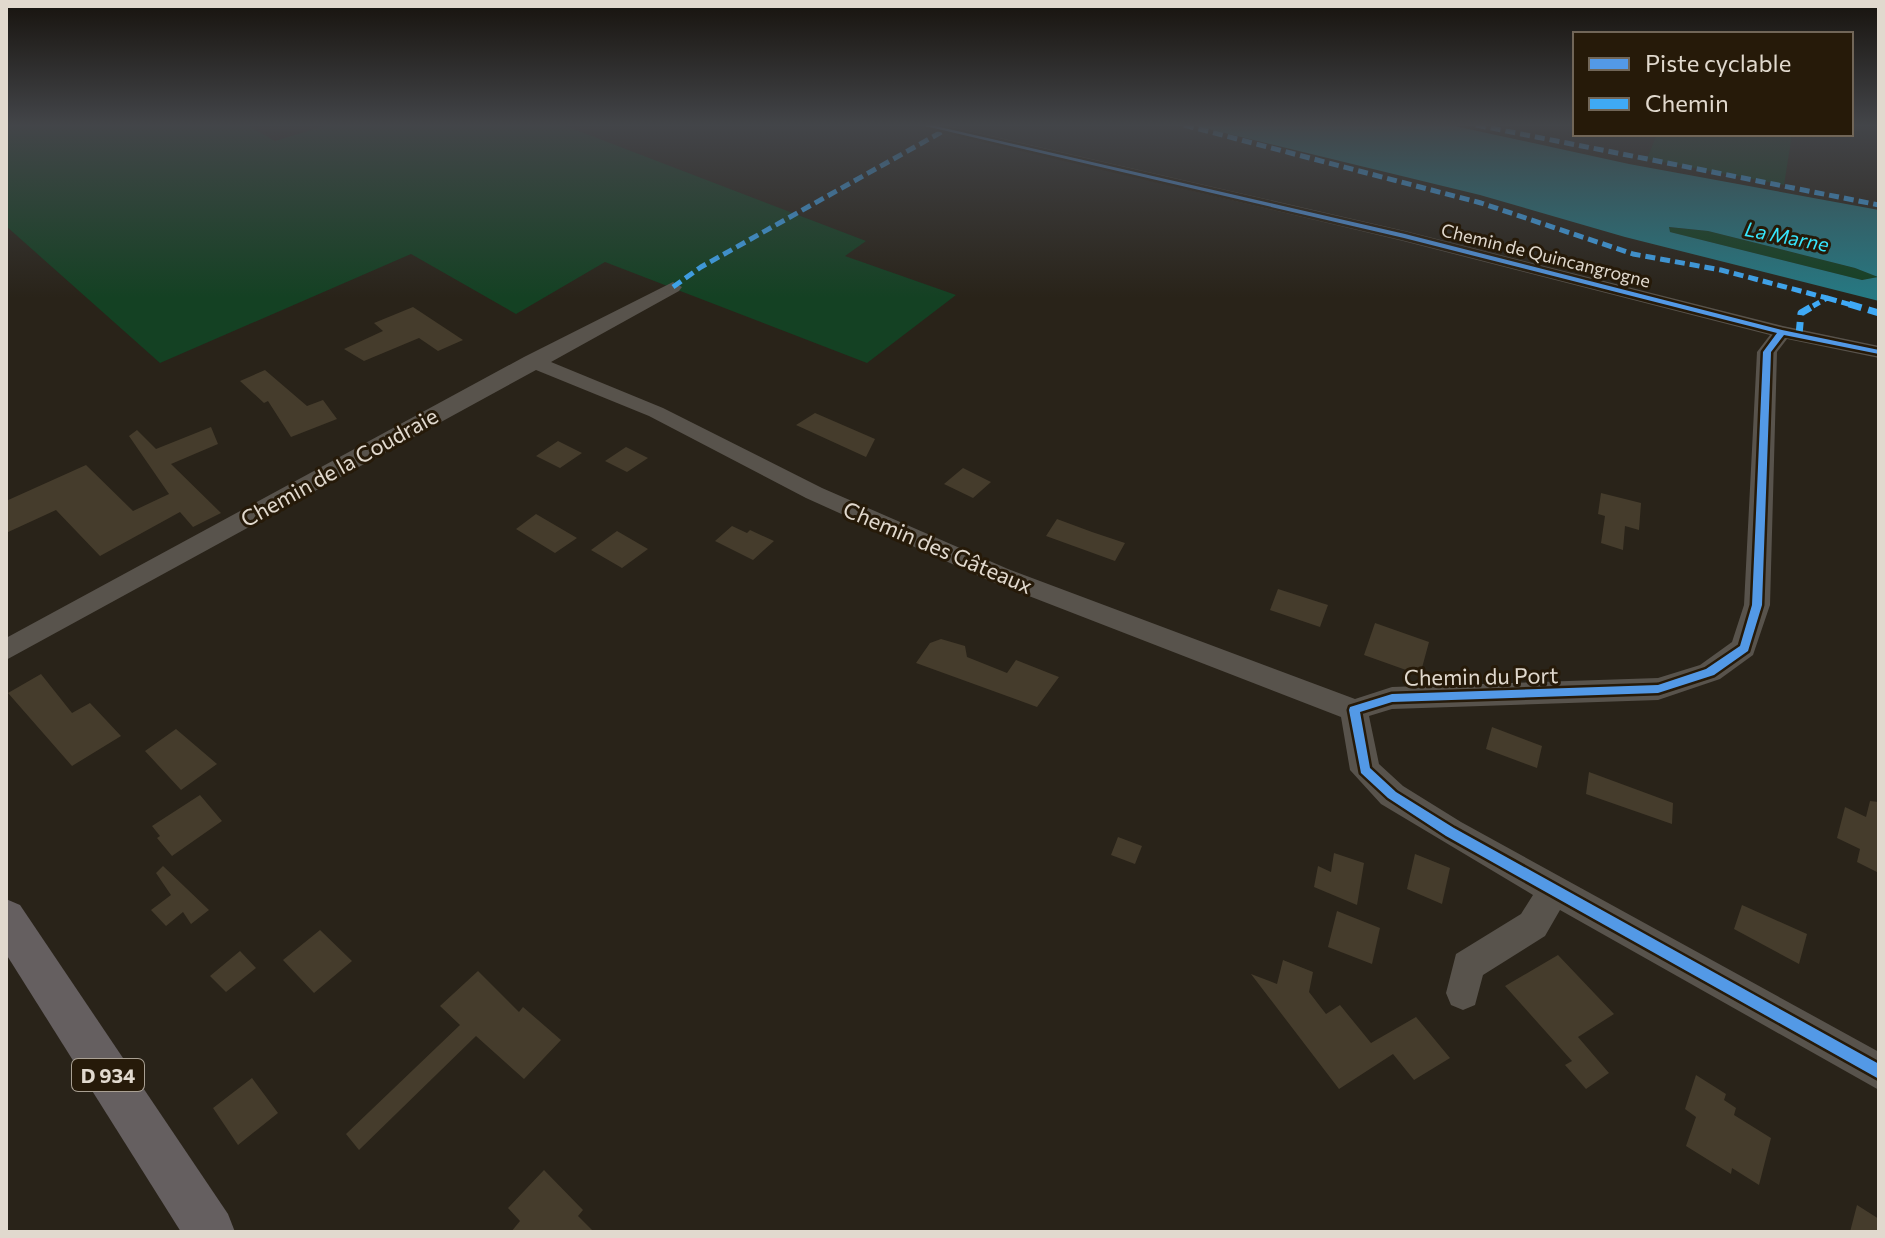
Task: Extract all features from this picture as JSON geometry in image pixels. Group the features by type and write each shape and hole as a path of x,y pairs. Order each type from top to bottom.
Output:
{"main road":[{"name":"D 934","path":"6,918 210,1232"}],"street":[{"name":"Chemin de Quincangrogne","path":"1174,183 1405,236 1782,332 1879,352"},
{"name":"Chemin de la Coudraie","path":"6,650 531,361 673,287"},
{"name":"Chemin du Port","path":"1354,710 1392,698 1658,689 1710,672 1744,648 1757,605 1767,352 1782,332"},
{"name":"Chemin des Gâteaux","path":"531,361 656,412 814,493 999,575 1354,710"},
{"path":"1354,710 1365,770 1392,795 1554,890 1879,1072"},
{"path":"1463,993 1468,966 1533,925 1554,890"}],"green space":[{"path":"6,183 714,183 866,241 845,256 956,295 867,363 605,262 516,314 411,254 160,363 6,226"},
{"path":"1668,227 1708,231 1855,268 1879,277 1862,280 1670,232"}],"water":[{"name":"La Marne","path":"1430,183 1731,183 1879,210 1879,301 1625,237","holes":["1669,227 1708,231 1855,268 1878,277 1862,280 1670,232"]}],"building":[{"path":"413,307 463,340 438,351 419,338 364,361 344,349 383,331 374,323"},
{"path":"265,370 307,406 323,400 337,419 291,437 268,401 264,403 240,381"},
{"path":"815,413 875,439 866,457 796,425"},
{"path":"211,427 218,444 171,464 221,513 193,527 180,512 100,556 56,510 6,533 6,501 86,465 133,511 169,494 129,436 137,430 156,449"},
{"path":"558,441 582,453 560,468 536,456"},
{"path":"626,447 648,458 627,472 605,461"},
{"path":"963,468 991,482 973,498 944,484"},
{"path":"1601,493 1641,503 1639,530 1625,526 1623,550 1601,543 1605,516 1598,514"},
{"path":"536,514 577,538 555,553 516,529"},
{"path":"1057,519 1125,543 1115,561 1046,536"},
{"path":"732,526 774,541 753,560 715,541"},
{"path":"617,531 648,549 622,568 591,550"},
{"path":"1278,589 1328,605 1320,627 1270,610"},
{"path":"1375,623 1429,642 1420,675 1364,655"},
{"path":"941,639 965,646 967,657 1007,673 1016,660 1059,677 1037,707 916,663 930,643"},
{"path":"41,674 72,713 90,703 121,736 72,766 8,693"},
{"path":"1492,727 1542,746 1537,768 1486,749"},
{"path":"176,729 217,764 181,790 145,751"},
{"path":"1589,772 1673,803 1672,824 1586,794"},
{"path":"200,795 222,821 172,856 157,838 160,836 152,826"},
{"path":"1870,801 1879,802 1879,873 1857,862 1860,849 1837,838 1845,807 1866,817"},
{"path":"1118,837 1142,846 1135,864 1111,855"},
{"path":"1334,853 1364,863 1357,905 1314,887 1318,866 1331,872"},
{"path":"1415,854 1450,868 1442,904 1407,889"},
{"path":"163,866 209,910 191,924 183,912 166,926 151,910 171,895 156,873"},
{"path":"1742,905 1807,934 1799,964 1734,929"},
{"path":"1337,911 1380,928 1372,964 1328,947"},
{"path":"320,930 352,961 314,993 283,960"},
{"path":"240,951 256,968 226,992 210,976"},
{"path":"1558,955 1614,1014 1578,1037 1609,1073 1586,1089 1565,1065 1572,1061 1505,986"},
{"path":"1283,960 1313,972 1309,992 1326,1014 1340,1005 1371,1043 1416,1017 1450,1058 1414,1080 1393,1054 1339,1089 1251,974 1277,984"},
{"path":"478,971 519,1012 523,1007 561,1040 524,1079 476,1036 359,1150 346,1134 460,1025 440,1006"},
{"path":"1696,1075 1726,1094 1724,1100 1736,1108 1734,1115 1771,1138 1759,1185 1732,1168 1731,1174 1686,1146 1696,1117 1685,1109"},
{"path":"252,1078 278,1113 238,1145 213,1108"},
{"path":"544,1170 583,1210 578,1216 594,1232 511,1232 520,1221 508,1208"},
{"path":"1857,1205 1879,1219 1879,1232 1850,1232"}],"marked path":[{"path":"673,287 701,267 851,183"},
{"path":"1404,183 1481,203 1633,254 1721,270 1827,298 1801,313 1799,335"},
{"path":"1767,183 1879,205"},
{"path":"1827,298 1879,313"}],"cycle path":[{"path":"1174,183 1405,236 1782,332 1879,352"},
{"path":"1782,332 1767,352 1757,605 1744,648 1710,672 1658,689 1392,698 1354,710 1365,770 1392,795 1450,832 1879,1072"}]}
